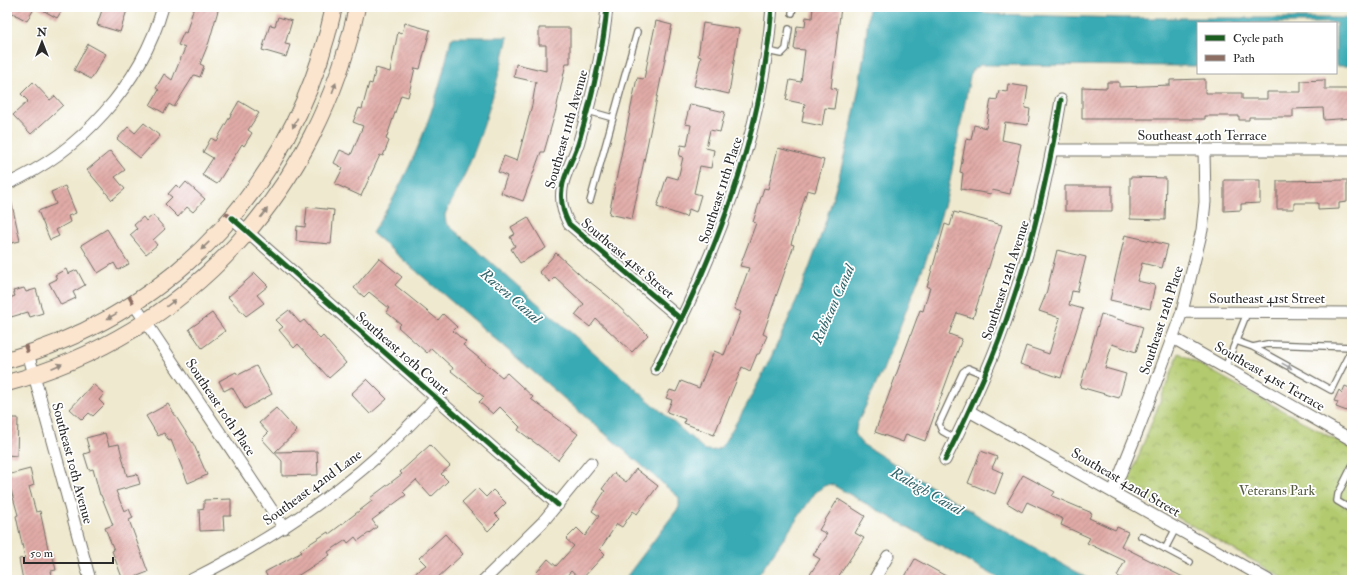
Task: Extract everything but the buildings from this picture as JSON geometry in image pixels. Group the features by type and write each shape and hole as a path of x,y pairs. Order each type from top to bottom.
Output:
{"main road":[{"path":"7,360 90,328 133,303 177,272 232,218 268,170 293,127 319,65 334,7"},
{"path":"7,383 34,375 84,355 145,321 192,287 221,262 248,233 288,179 322,118 342,65 357,7"}],"street":[{"path":"7,184 56,157 75,142 108,108 135,70 155,31 164,7"},
{"name":"Southeast 11th Avenue","path":"562,211 562,188 577,148 600,64 607,7"},
{"name":"Southeast 11th Place","path":"656,369 682,320 704,273 733,196 757,107 767,51 772,7"},
{"name":"Southeast 12th Avenue","path":"945,460 985,375 1011,307 1032,238 1052,150 1061,100"},
{"name":"Southeast 40th Terrace","path":"1052,150 1352,150"},
{"name":"Southeast 12th Place","path":"1113,492 1182,312 1202,230 1205,202 1204,150"},
{"name":"Southeast 41st Street","path":"562,211 569,224 682,320"},
{"name":"Southeast 10th Court","path":"232,218 558,505"},
{"name":"Southeast 10th Place","path":"133,303 284,528"},
{"name":"Southeast 41st Street","path":"1182,312 1352,313"},
{"name":"Southeast 41st Terrace","path":"1173,338 1352,440"},
{"name":"Southeast 10th Avenue","path":"28,353 90,580"},
{"name":"Southeast 42nd Lane","path":"191,580 284,528 381,453 436,398"},
{"name":"Southeast 42nd Street","path":"969,410 1268,580"},
{"path":"484,580 558,505 591,463"},
{"path":"874,580 888,556"}],"lane":[{"path":"767,51 781,54 786,49 789,29"},
{"path":"590,201 636,32"},
{"path":"588,111 613,118"},
{"path":"1225,368 1247,313"},
{"path":"1236,341 1253,347 1331,390 1352,347 1267,344 1253,347"},
{"path":"956,439 942,431 939,424 962,372 968,368 985,375"},
{"path":"1352,468 1338,494 1337,501 1352,510"},
{"path":"1165,549 1176,528"},
{"path":"1142,536 1190,562"}],"green space":[{"name":"Veterans Park","path":"1179,353 1352,449 1352,580 1287,580 1126,488"}],"water":[{"path":"869,7 979,7 985,13 990,14 1120,18 1352,18 1352,66 1337,66 1337,22 1197,22 1197,66 980,65 971,71 947,196 931,247 883,370 857,424 855,435 862,444 987,521 1091,580 1002,580 831,484 824,486 815,493 755,580 624,580 679,507 679,498 372,233 410,166 437,94 451,39 454,37 508,37 484,126 458,190 445,215 446,223 704,449 707,450 716,449 722,446 740,416 779,340 799,295 832,202 845,154 864,57"}],"marked path":[{"path":"225,213 232,218"},
{"path":"129,296 133,303"},
{"path":"25,345 28,353"}],"cycle path":[{"path":"607,7 603,41 593,91 577,147 563,184 561,194 562,208 569,224 682,320"},
{"path":"656,369 698,283 733,194 747,148 758,102 767,55 772,7"},
{"path":"945,460 989,365 1019,281 1040,204 1061,100"},
{"path":"232,218 558,505"}],"water label":[{"name":"Raven Canal","path":"511,296"},
{"name":"Rubican Canal","path":"833,304"},
{"name":"Raleigh Canal","path":"927,491"}]}
